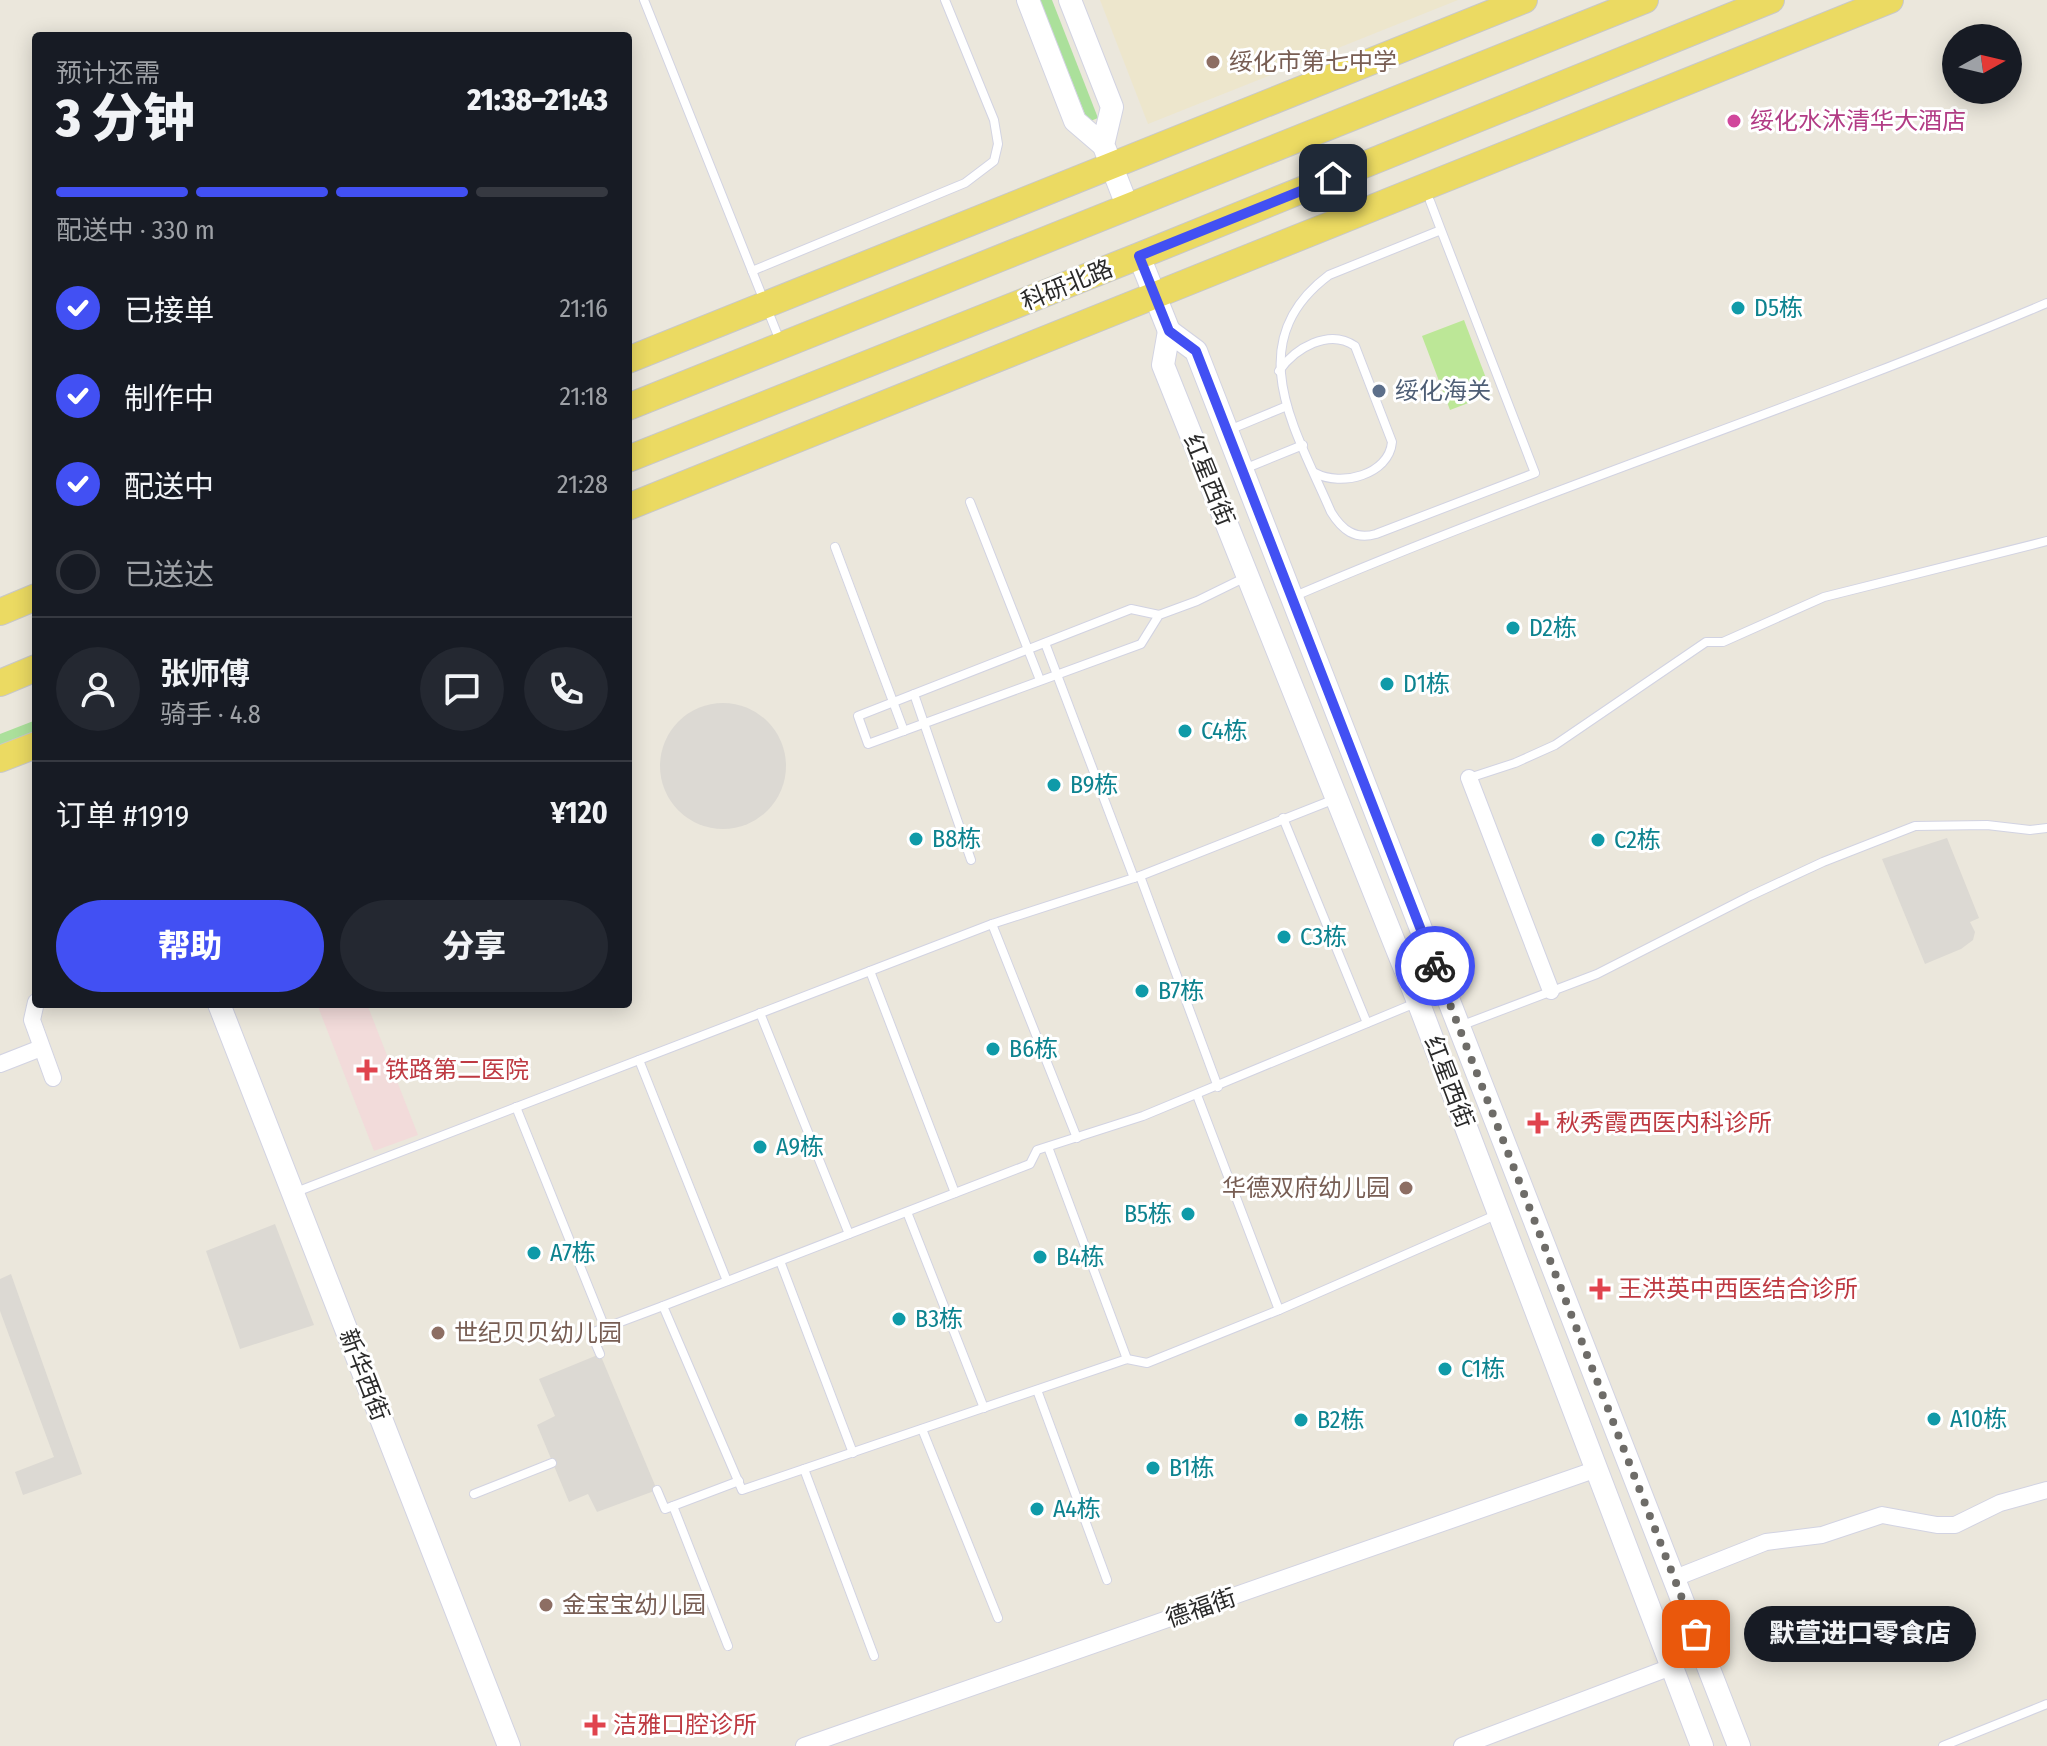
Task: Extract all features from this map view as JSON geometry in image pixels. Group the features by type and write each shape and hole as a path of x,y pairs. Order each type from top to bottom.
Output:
{"main road":[{"path":"1028,0 1075,121 1107,156 1128,208"},
{"path":"1070,0 1112,107 1107,156"},
{"path":"632,358 765,305 1107,156 1524,0"},
{"name":"科研北路","path":"632,405 1645,0"},
{"name":"科研北路","path":"632,457 1771,0"},
{"path":"632,505 1890,0"},
{"name":"红星西街","path":"1139,256 1169,331 1196,351 1739,1746"},
{"name":"红星西街","path":"1169,331 1163,365 1418,1002 1702,1746"},
{"path":"1246,576 1277,563"},
{"path":"0,612 32,599"},
{"path":"0,683 32,670"},
{"path":"0,759 32,747"},
{"name":"新华西街","path":"221,1008 509,1746"},
{"path":"1427,1026 1457,1021"},
{"path":"1597,1469 1627,1457"}],"street":[{"path":"1469,778 1551,991"},
{"path":"35,1008 32,1020 53,1078"},
{"path":"0,1064 41,1048"},
{"name":"德福街","path":"804,1746 1597,1469"},
{"path":"1675,1578 1766,1542 1822,1535 1882,1515 1937,1525 1955,1525 2000,1503 2047,1490"},
{"path":"1462,1746 1671,1667"}],"lane":[{"path":"644,0 782,346"},
{"path":"752,271 965,183 994,161 998,144 994,120 945,0"},
{"path":"1430,201 1535,473 1367,537 1347,532 1338,524 1287,406 1278,358 1289,326 1317,284 1329,275 1441,230"},
{"path":"1291,597 2047,303"},
{"path":"1279,372 1292,355 1310,344 1329,339 1350,342 1355,346 1392,442 1387,458 1372,471 1330,478 1315,473"},
{"path":"1227,431 1287,406"},
{"path":"1242,470 1303,445"},
{"path":"970,502 1040,680"},
{"path":"1469,778 1515,763 1555,745 1706,642 1723,642 1824,597 2047,541"},
{"path":"835,547 904,731"},
{"path":"1159,615 1141,644 868,744 858,716 1131,609 1159,615 1197,601 1246,576"},
{"path":"1045,643 1218,1087"},
{"path":"914,694 971,860"},
{"path":"293,1193 992,924 1137,877 1335,799"},
{"path":"1283,818 1367,1023"},
{"path":"1457,1021 1597,974 1823,862 1915,826 2047,828"},
{"path":"992,924 1077,1138"},
{"path":"870,971 955,1193"},
{"path":"600,1354 591,1333 1030,1164 1037,1150 1218,1087 1418,1002"},
{"path":"760,1013 849,1234"},
{"path":"639,1060 727,1281"},
{"path":"1197,1095 1279,1310"},
{"path":"516,1107 605,1328"},
{"path":"1048,1147 1127,1359"},
{"path":"907,1212 984,1408"},
{"path":"663,1306 742,1490 1127,1359 1147,1363 1279,1310 1499,1214"},
{"path":"780,1261 853,1453"},
{"path":"1037,1390 1107,1580"},
{"path":"922,1429 998,1618"},
{"path":"474,1494 552,1463"},
{"path":"804,1469 874,1656"},
{"path":"657,1490 665,1509 739,1481"},
{"path":"673,1506 728,1646"},
{"path":"1943,1746 2047,1704"}],"shaded area":[{"name":"绥化市第七中学","path":"1100,0 1458,0 1148,124"},
{"path":"723,703 747,707 768,721 782,742 786,766 782,790 768,811 747,825 723,829 699,825 678,811 664,790 660,766 664,742 678,721 699,707"},
{"path":"1947,838 1979,918 1970,922 1975,932 1973,940 1961,949 1925,964 1882,859"},
{"name":"铁路第二医院","path":"319,1008 369,1008 418,1135 374,1151"},
{"path":"275,1224 314,1325 240,1349 206,1251"},
{"path":"11,1274 82,1474 23,1495 15,1472 54,1457 0,1311 0,1279"},
{"path":"600,1354 657,1490 597,1512 588,1494 569,1502 537,1425 555,1416 539,1379"}],"green space":[{"path":"1040,0 1052,0 1098,118 1088,122"},
{"path":"1464,320 1492,394 1450,410 1422,336"},
{"path":"32,722 32,736 0,749 0,734"}],"way so far":[{"path":"1435,966 1696,1634"}],"place":[{"name":"绥化市第七中学","path":"1213,62"},
{"name":"绥化水沐清华大酒店","path":"1734,121"},
{"name":"D5栋","path":"1738,308"},
{"name":"绥化海关","path":"1379,391"},
{"name":"D2栋","path":"1513,628"},
{"name":"D1栋","path":"1387,684"},
{"name":"C4栋","path":"1185,731"},
{"name":"B9栋","path":"1054,785"},
{"name":"B8栋","path":"916,839"},
{"name":"C2栋","path":"1598,840"},
{"name":"C3栋","path":"1284,937"},
{"name":"B7栋","path":"1142,991"},
{"name":"B6栋","path":"993,1049"},
{"name":"铁路第二医院","path":"367,1070"},
{"name":"秋秀霞西医内科诊所","path":"1538,1123"},
{"name":"A9栋","path":"760,1147"},
{"name":"华德双府幼儿园","path":"1406,1188"},
{"name":"B5栋","path":"1188,1214"},
{"name":"A7栋","path":"534,1253"},
{"name":"B4栋","path":"1040,1257"},
{"name":"王洪英中西医结合诊所","path":"1600,1289"},
{"name":"B3栋","path":"899,1319"},
{"name":"世纪贝贝幼儿园","path":"438,1333"},
{"name":"C1栋","path":"1445,1369"},
{"name":"A10栋","path":"1934,1419"},
{"name":"B2栋","path":"1301,1420"},
{"name":"B1栋","path":"1153,1468"},
{"name":"A4栋","path":"1037,1509"},
{"name":"金宝宝幼儿园","path":"546,1605"},
{"name":"默萱进口零食店","path":"1696,1634"},
{"name":"洁雅口腔诊所","path":"595,1725"}],"route":[{"path":"1333,178 1139,256 1169,331 1196,351 1435,966"}]}
